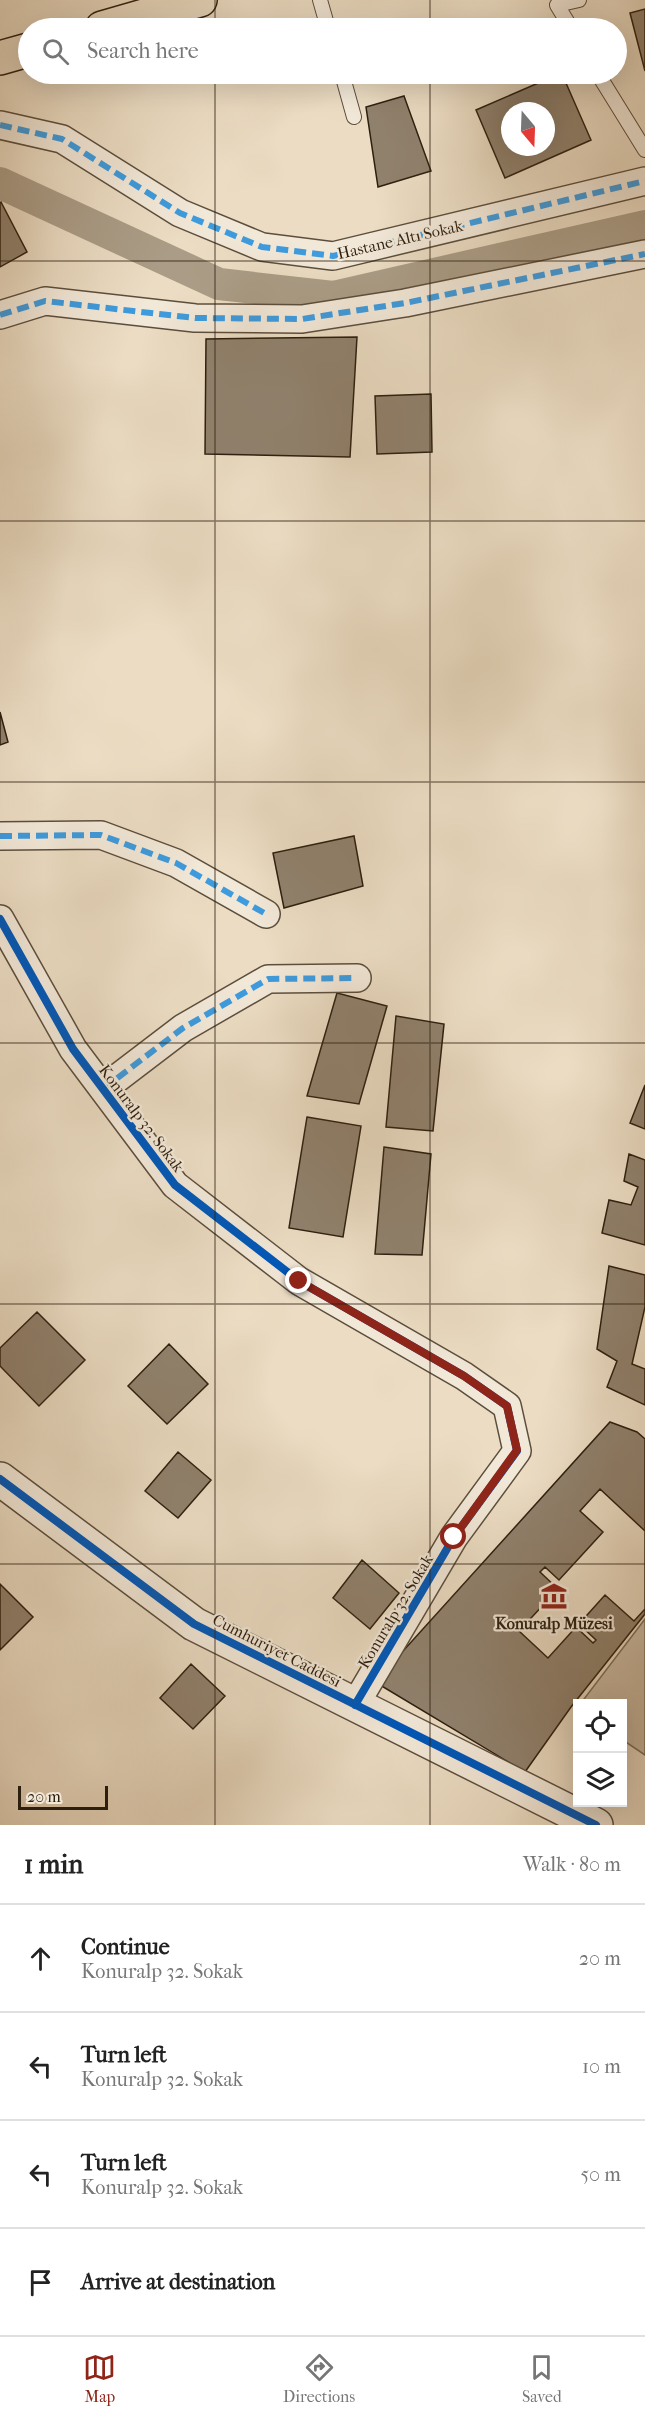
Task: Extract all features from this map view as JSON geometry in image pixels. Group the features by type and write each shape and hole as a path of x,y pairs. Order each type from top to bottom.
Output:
{"highway":[{"path":"137,18 200,0"},
{"path":"0,58 18,53"}],"street":[{"name":"Hastane Altı Sokak","path":"0,124 62,139 180,213 262,247 333,256 645,181"},
{"path":"0,315 45,301 195,318 302,319 405,303 645,254"},
{"path":"0,836 101,835 176,864 266,914"},
{"name":"Konuralp 32. Sokak","path":"0,919 73,1049 176,1185 299,1281 464,1376 507,1406 517,1450 454,1537 355,1705"},
{"path":"103,1089 183,1028 268,979 357,978"},
{"name":"Cumhuriyet Caddesi","path":"0,1479 194,1624 596,1825"}],"lane":[{"path":"320,0 325,18"},
{"path":"565,18 557,5 579,0"},
{"path":"345,84 354,117"},
{"path":"604,84 645,150"}],"shaded area":[{"path":"645,1619 645,1755 627,1743 627,1699 584,1699"}],"building":[{"path":"645,9 645,71 630,13"},
{"path":"536,84 566,84 591,140 555,156 555,102 501,102 501,156 555,156 505,178 476,110"},
{"path":"404,96 431,171 378,187 366,107"},
{"path":"0,203 27,252 0,267"},
{"path":"357,337 350,457 205,454 206,339"},
{"path":"431,394 432,452 377,454 375,396"},
{"path":"0,712 8,742 0,745"},
{"path":"354,836 363,886 284,908 273,853"},
{"path":"337,993 387,1006 359,1104 307,1096"},
{"path":"396,1016 444,1024 433,1131 386,1127"},
{"path":"645,1085 645,1129 630,1123"},
{"path":"307,1117 361,1126 343,1237 289,1228"},
{"path":"384,1147 431,1154 422,1255 375,1254"},
{"path":"629,1154 645,1160 645,1245 602,1233 609,1200 631,1205 638,1187 624,1181"},
{"path":"609,1266 645,1275 645,1307 632,1364 645,1369 645,1405 607,1387 617,1361 597,1349"},
{"path":"37,1312 85,1360 39,1406 0,1366 0,1348"},
{"path":"169,1344 208,1384 167,1424 128,1386"},
{"name":"Konuralp Müzesi","path":"610,1422 637,1432 645,1439 645,1614 577,1699 573,1699 573,1704 525,1772 375,1682"},
{"path":"178,1452 211,1480 178,1518 145,1491"},
{"name":"Konuralp Müzesi","path":"600,1489 645,1531 645,1609 634,1621 605,1595 579,1624 596,1640 593,1643 576,1627 548,1658 519,1631 558,1589 540,1572 545,1567 559,1580 603,1532 580,1511"},
{"path":"362,1560 399,1593 370,1629 333,1598"},
{"path":"0,1584 33,1617 0,1650"},
{"path":"191,1664 225,1696 193,1729 160,1698"}],"waterway":[{"path":"0,183 219,284 333,297 645,226"}],"marked path":[{"path":"0,125 62,139 180,213 262,247 333,256 645,181"},
{"path":"0,315 45,301 195,318 302,319 405,303 645,254"},
{"path":"0,836 101,835 176,863 266,914"},
{"path":"103,1089 183,1028 268,979 357,978"}],"cycle path":[{"path":"0,919 73,1049 175,1185 299,1281 464,1376 507,1406 517,1451 454,1537 355,1705"},
{"path":"0,1479 194,1624 596,1825"}],"place":[{"name":"Konuralp Müzesi","path":"554,1596"}],"route":[{"path":"299,1281 464,1376 507,1406 517,1450 454,1537"}]}
